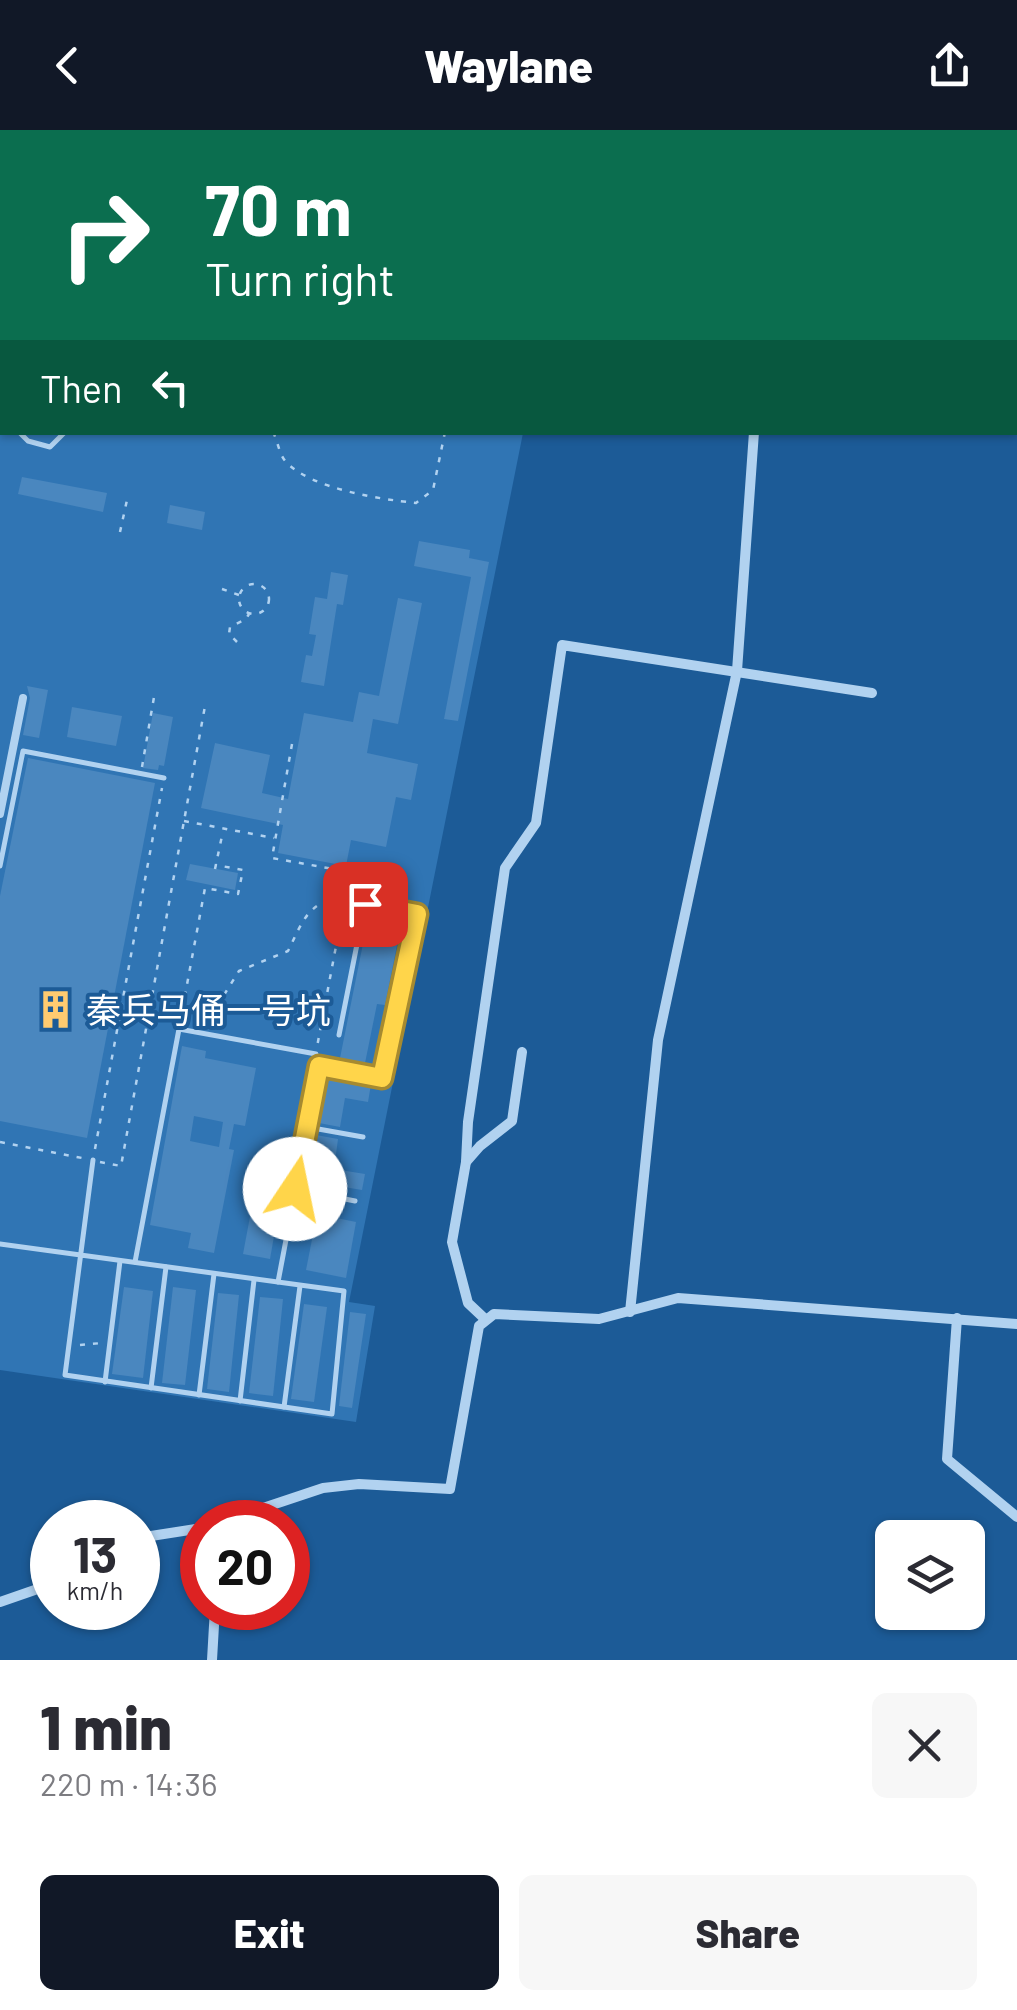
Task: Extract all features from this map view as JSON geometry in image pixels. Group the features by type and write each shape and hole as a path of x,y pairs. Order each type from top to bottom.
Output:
{"street":[{"path":"630,1312 658,1040 737,671 754,435"},
{"path":"485,1318 468,1303 452,1242 505,868 536,823 562,645 872,693"},
{"path":"0,814 22,698"},
{"path":"466,1162 512,1121 522,1052"},
{"path":"287,1500 323,1488 359,1484 450,1489 479,1326 494,1314 554,1320 598,1319 678,1298 1017,1324"},
{"path":"956,1318 947,1459 1017,1517"},
{"path":"0,1602 30,1592"},
{"path":"212,1660 214,1630"}],"lane":[{"path":"22,435 28,441 50,446 61,435"},
{"path":"0,866 23,751 164,778"},
{"path":"319,1066 382,1078 417,914 365,904 339,1035"},
{"path":"135,1262 179,1029 189,1030 316,1054 319,1066 278,1282"},
{"path":"307,1127 363,1137"},
{"path":"0,1246 79,1254 344,1291 332,1414 65,1375 79,1254 93,1160"},
{"path":"295,1189 355,1201"},
{"path":"105,1382 120,1260"},
{"path":"152,1388 166,1266"},
{"path":"199,1395 214,1273"},
{"path":"240,1401 254,1279"},
{"path":"284,1408 300,1285"}],"path":[{"path":"274,435 282,459 297,470 332,486 416,503 433,490 445,435"},
{"path":"120,532 126,500"},
{"path":"252,584 262,586 268,594 268,604 263,612 249,614 241,608 239,596 243,588 252,584"},
{"path":"222,589 239,596"},
{"path":"236,642 229,634 230,627 249,614"},
{"path":"140,773 154,698"},
{"path":"0,1142 121,1166 205,706"},
{"path":"292,744 272,858 350,872 316,1054"},
{"path":"93,1160 164,778"},
{"path":"184,820 275,838"},
{"path":"179,1029 205,888 238,894 243,870 216,867 223,828"},
{"path":"189,1030 202,1014 219,1003 240,970 288,951 305,914 316,905 346,895"},
{"path":"69,1345 110,1342"}],"shaded area":[{"path":"0,435 523,435 349,1302 375,1306 356,1422 0,1370"}],"building":[{"path":"22,477 107,493 103,512 18,494"},
{"path":"170,505 205,512 202,530 167,523"},
{"path":"419,541 470,550 469,558 489,562 458,721 444,719 471,577 414,566"},
{"path":"331,572 348,575 343,605 337,604 324,686 301,682 306,655 312,656 316,635 309,634 315,597 327,599"},
{"path":"398,598 422,603 398,724 373,719 367,753 418,764 411,800 396,797 386,847 351,840 346,866 278,853 283,825 201,808 215,743 270,755 262,793 288,799 304,713 353,722 359,692 379,696"},
{"path":"27,686 48,690 39,738 23,735 30,698"},
{"path":"72,707 122,716 116,746 67,737"},
{"path":"153,713 173,717 164,766 159,765 158,770 143,768"},
{"name":"秦兵马俑一号坑","path":"28,758 155,783 87,1138 0,1121 0,896"},
{"path":"190,864 238,873 235,890 186,880"},
{"path":"368,919 401,925 385,1005 377,1004 364,1068 339,1063"},
{"path":"182,1046 206,1051 205,1058 256,1068 245,1126 234,1124 229,1149 234,1150 214,1253 188,1248 191,1233 150,1225","holes":["194,1116 223,1122 219,1147 190,1141"]},
{"path":"336,1075 371,1084 368,1102 345,1098 340,1127 319,1123 326,1077"},
{"path":"316,1135 338,1139 334,1169 365,1174 362,1190 307,1181"},
{"path":"260,1163 286,1168 270,1259 243,1254"},
{"path":"317,1214 356,1222 346,1278 306,1270"},
{"path":"124,1287 153,1291 143,1378 112,1374"},
{"path":"173,1287 196,1290 185,1385 162,1383"},
{"path":"218,1293 239,1295 229,1392 207,1389"},
{"path":"260,1297 283,1299 273,1396 249,1393"},
{"path":"304,1304 327,1307 314,1402 291,1399"},
{"path":"350,1312 366,1314 352,1408 339,1406"}],"place":[{"name":"秦兵马俑一号坑","path":"56,1009"}],"route":[{"path":"295,1189 319,1066 382,1078 417,914 365,904"}]}
